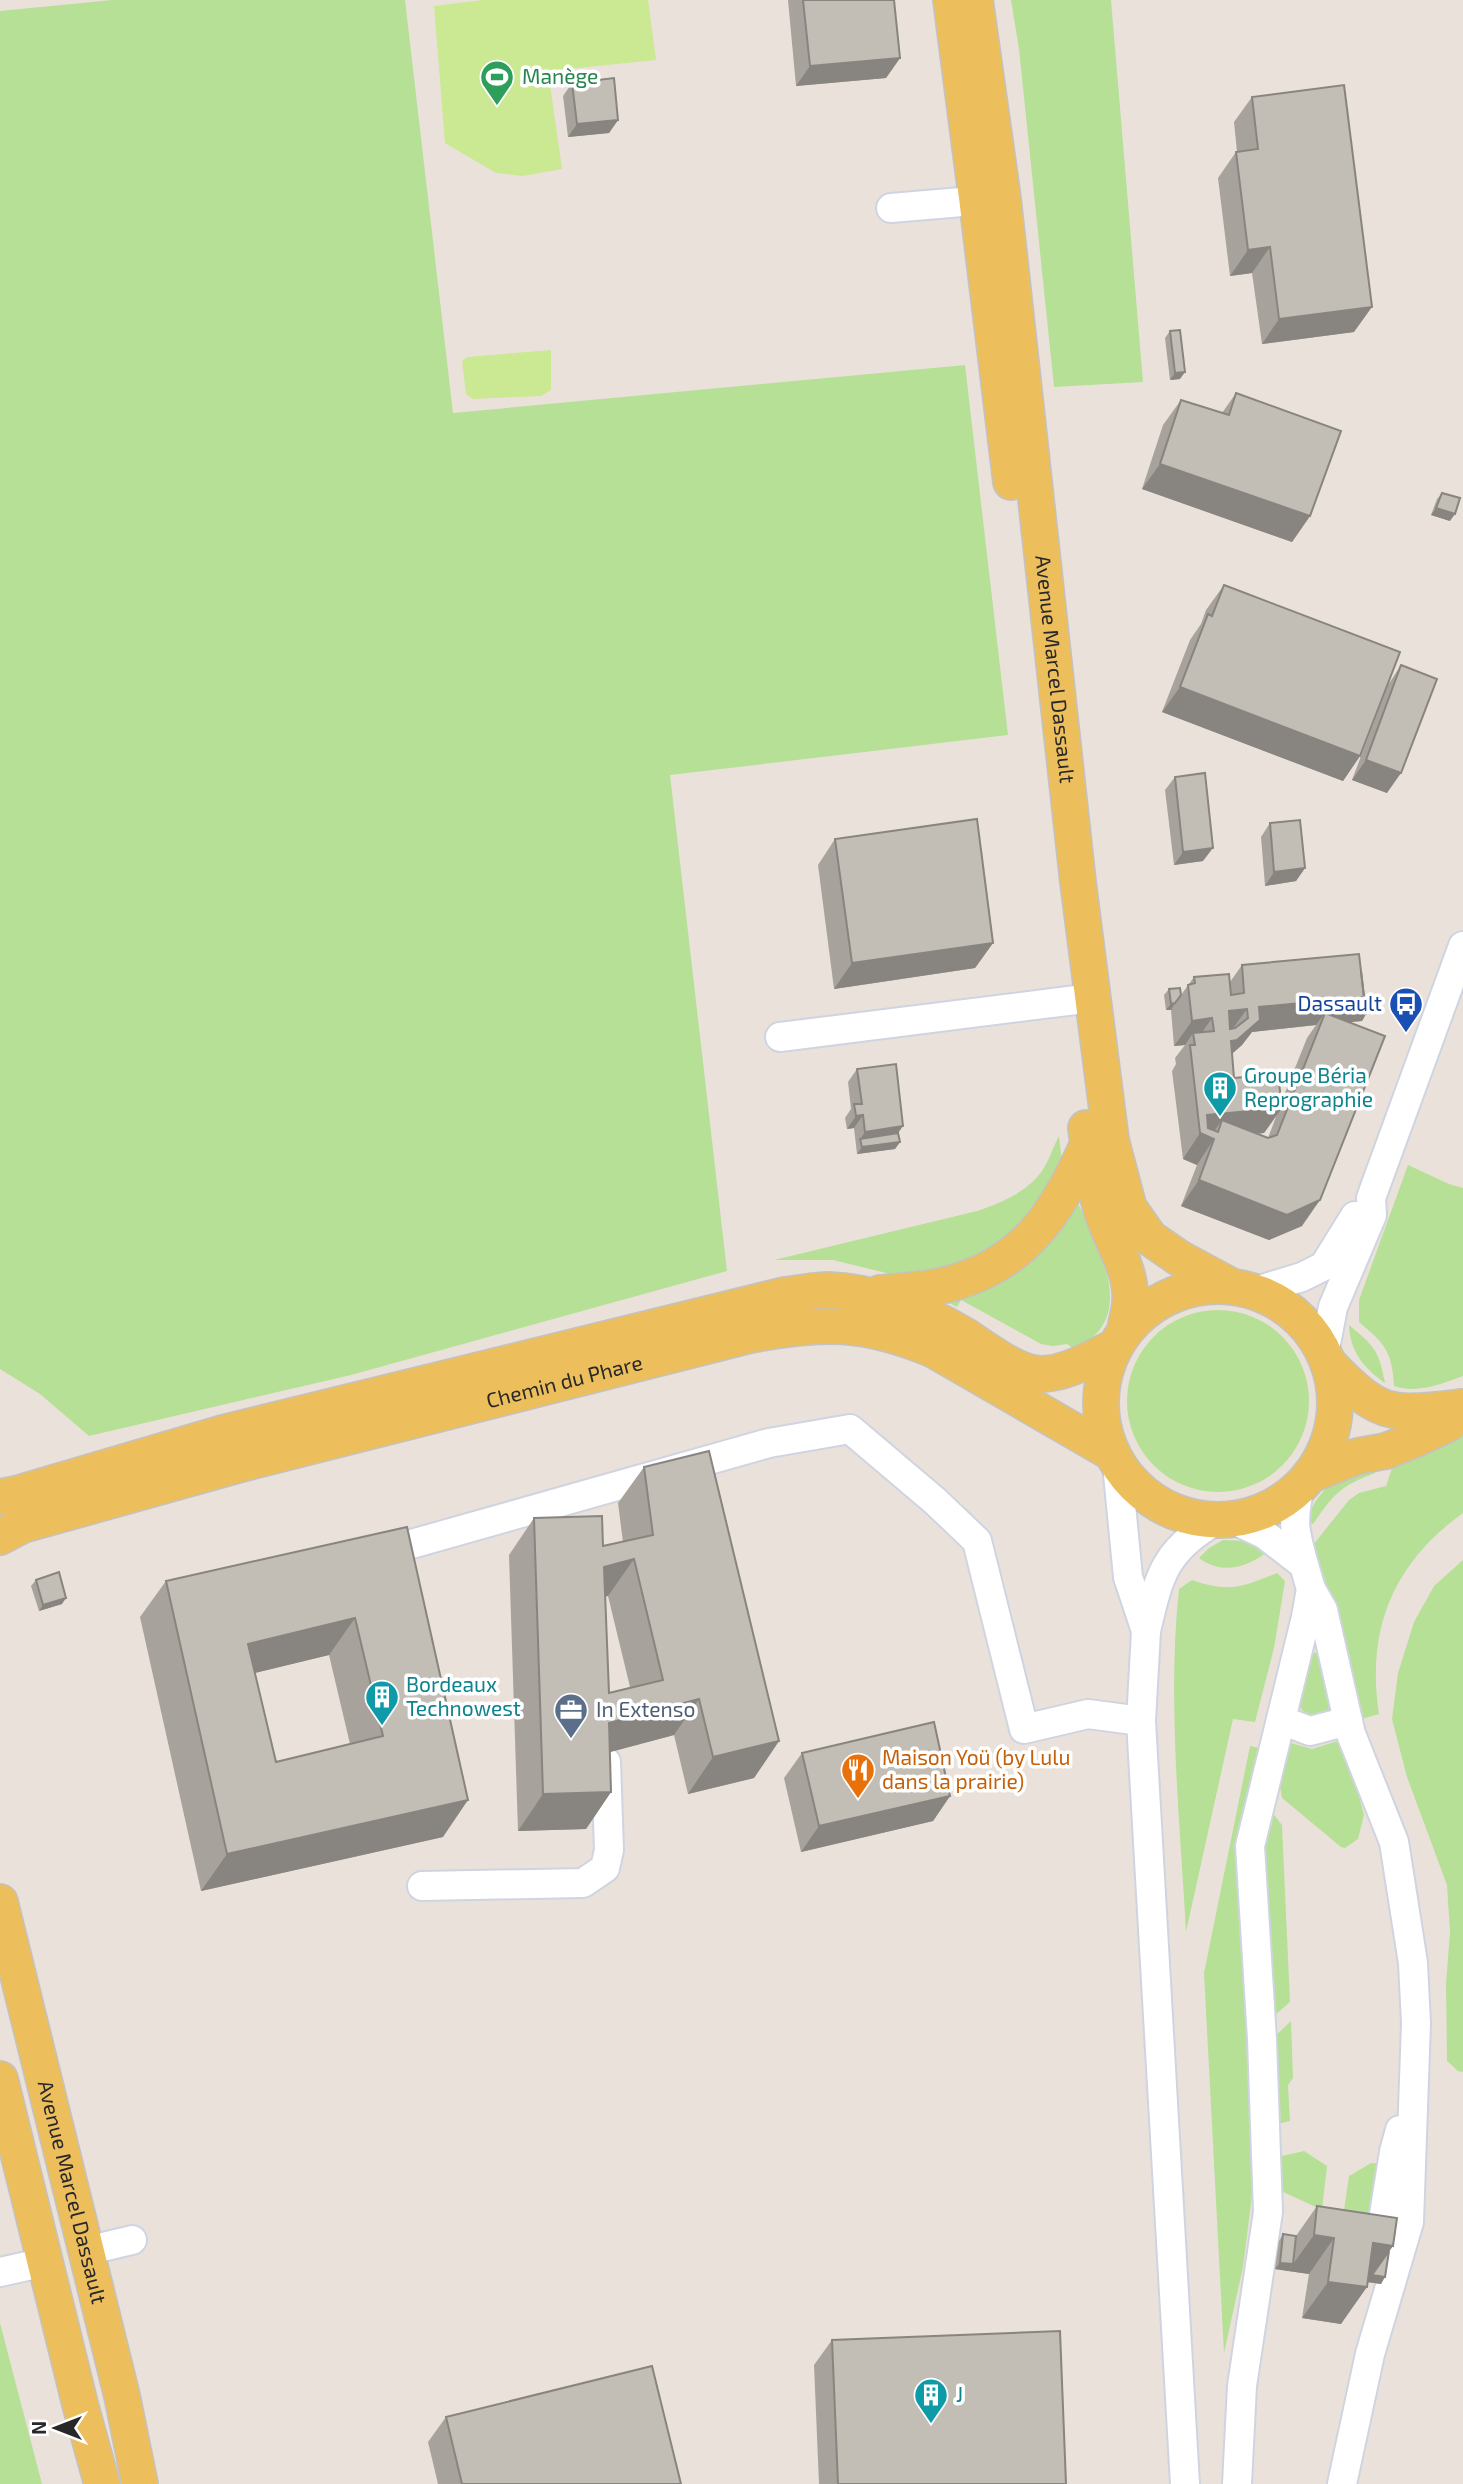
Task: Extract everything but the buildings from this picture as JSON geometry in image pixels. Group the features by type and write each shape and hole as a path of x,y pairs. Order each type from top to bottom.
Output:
{"main road":[{"name":"Avenue Marcel Dassault","path":"951,0 990,200"},
{"name":"Avenue Marcel Dassault","path":"975,0 990,200 1081,999 1088,1144 1103,1216 1120,1253 1129,1287 1130,1303 1120,1339"},
{"name":"Avenue Marcel Dassault","path":"1081,999 1111,1140 1129,1208 1150,1238 1179,1258 1242,1288"},
{"path":"866,1294 945,1285 976,1275 1004,1260 1035,1235 1073,1178 1088,1144"},
{"path":"1326,1358 1334,1392 1334,1422 1325,1450 1305,1480 1280,1502 1257,1513 1225,1520 1193,1517 1170,1510 1141,1491 1114,1458 1103,1427 1100,1399 1104,1372 1120,1339 1154,1304 1189,1288 1242,1288 1277,1301 1296,1315 1312,1333 1326,1358 1366,1399 1383,1409 1401,1413 1463,1409"},
{"name":"Chemin du Phare","path":"0,1497 223,1433 785,1295 827,1290 866,1294 910,1307 1020,1369 1039,1374 1070,1369 1120,1339"},
{"name":"Chemin du Phare","path":"0,1537 23,1525 245,1463 750,1335 797,1326 855,1327 905,1338 934,1350 1114,1458"},
{"path":"1305,1480 1357,1456 1386,1451 1448,1424 1463,1409"},
{"name":"Avenue Marcel Dassault","path":"0,1902 122,2396 140,2484"},
{"name":"Avenue Marcel Dassault","path":"0,2079 79,2404 102,2484"}],"street":[{"path":"891,208 990,200"},
{"path":"1326,1358 1333,1307 1372,1214 1371,1198 1463,946"},
{"path":"780,1037 1081,999"},
{"path":"1242,1288 1302,1277 1324,1266 1359,1210 1371,1198"},
{"path":"408,1545 597,1504 769,1443 850,1429 935,1501 977,1541 1024,1729 1088,1714 1141,1721"},
{"path":"1114,1458 1128,1577 1146,1631"},
{"path":"1305,1480 1293,1516 1295,1536 1308,1577 1323,1610 1348,1721 1363,1768 1394,1842 1413,1963 1416,2050 1409,2222 1370,2354 1342,2484"},
{"path":"1185,2484 1141,1721 1146,1631 1159,1579 1172,1557 1198,1531 1225,1520 1264,1534 1308,1577 1306,1617 1250,1846 1262,2039 1268,2212 1242,2386 1237,2484"},
{"path":"1280,1720 1310,1731 1348,1721"},
{"path":"422,1886 583,1883 594,1878 606,1868 609,1850 606,1753"},
{"path":"1378,2255 1394,2152 1406,2106 1413,2098"},
{"path":"86,2251 132,2240"},
{"path":"0,2273 45,2262"},
{"path":"1370,2354 1374,2283"}],"green space":[{"path":"112,0 405,0 453,413 965,365 1008,735 670,775 727,1271 351,1375 89,1436 40,1394 0,1369 0,11"},
{"name":"Manège","path":"483,0 648,0 656,60 548,71 562,169 523,176 496,173 445,143 434,6"},
{"path":"1011,0 1111,0 1143,382 1054,387 1019,49"},
{"path":"551,350 551,390 541,396 473,399 466,394 462,361 467,357"},
{"path":"1059,1136 1064,1179 992,1258 911,1279 833,1260 774,1260 977,1211 1004,1200 1036,1179"},
{"path":"1408,1165 1463,1188 1463,1376 1429,1387 1411,1389 1394,1386 1386,1349 1359,1322 1359,1300"},
{"path":"1073,1202 1078,1203 1096,1241 1109,1282 1110,1302 1105,1320 1094,1336 1074,1349 1067,1344 1041,1344 961,1300 957,1307 936,1296"},
{"path":"1218,1310 1236,1311 1253,1317 1283,1336 1302,1366 1308,1383 1308,1419 1302,1436 1283,1466 1253,1485 1236,1491 1218,1492 1200,1491 1183,1485 1153,1466 1134,1436 1128,1419 1127,1401 1128,1383 1134,1366 1153,1336 1183,1317 1200,1311"},
{"path":"1349,1325 1374,1350 1385,1383 1355,1351"},
{"path":"1463,1434 1463,1513 1439,1533 1402,1576 1381,1627 1376,1683 1379,1714 1354,1721 1330,1594 1313,1545 1349,1500 1359,1493 1386,1486 1395,1460 1454,1440"},
{"path":"1375,1463 1375,1473 1339,1492 1313,1524 1307,1521 1320,1495 1330,1484 1346,1473"},
{"path":"1223,1540 1248,1541 1270,1550 1253,1561 1235,1567 1217,1567 1199,1558"},
{"path":"1463,1560 1463,2072 1447,2061 1446,1984 1450,1932 1447,1885 1407,1777 1392,1719 1398,1673 1414,1622 1434,1586"},
{"path":"1277,1573 1285,1581 1274,1648 1255,1722 1233,1719 1186,1932 1174,1717 1179,1589 1192,1580 1235,1587"},
{"path":"1309,1652 1324,1654 1332,1708 1318,1717 1303,1711 1297,1701"},
{"path":"1344,1739 1364,1815 1358,1839 1345,1848 1282,1798 1278,1775 1287,1742 1312,1749"},
{"path":"1250,1746 1260,1748 1255,2171 1243,2267 1224,2353 1204,1973"},
{"path":"1267,1806 1282,1825 1290,2002 1267,2022 1258,1847"},
{"path":"1291,2021 1293,2078 1288,2085 1290,2121 1274,2125 1269,2042"},
{"path":"1304,2151 1327,2166 1322,2210 1277,2189 1282,2156"},
{"path":"1371,2163 1408,2166 1408,2203 1341,2231 1349,2176"},
{"path":"0,2323 42,2484 0,2484"}],"place":[{"name":"Manège","path":"497,107"},
{"name":"Dassault","path":"1406,1034"},
{"name":"Groupe Béria Reprographie","path":"1220,1118"},
{"name":"Bordeaux Technowest","path":"382,1727"},
{"name":"In Extenso","path":"571,1740"},
{"name":"Maison Yoü (by Lulu dans la prairie)","path":"858,1800"},
{"name":"J","path":"931,2425"}]}
